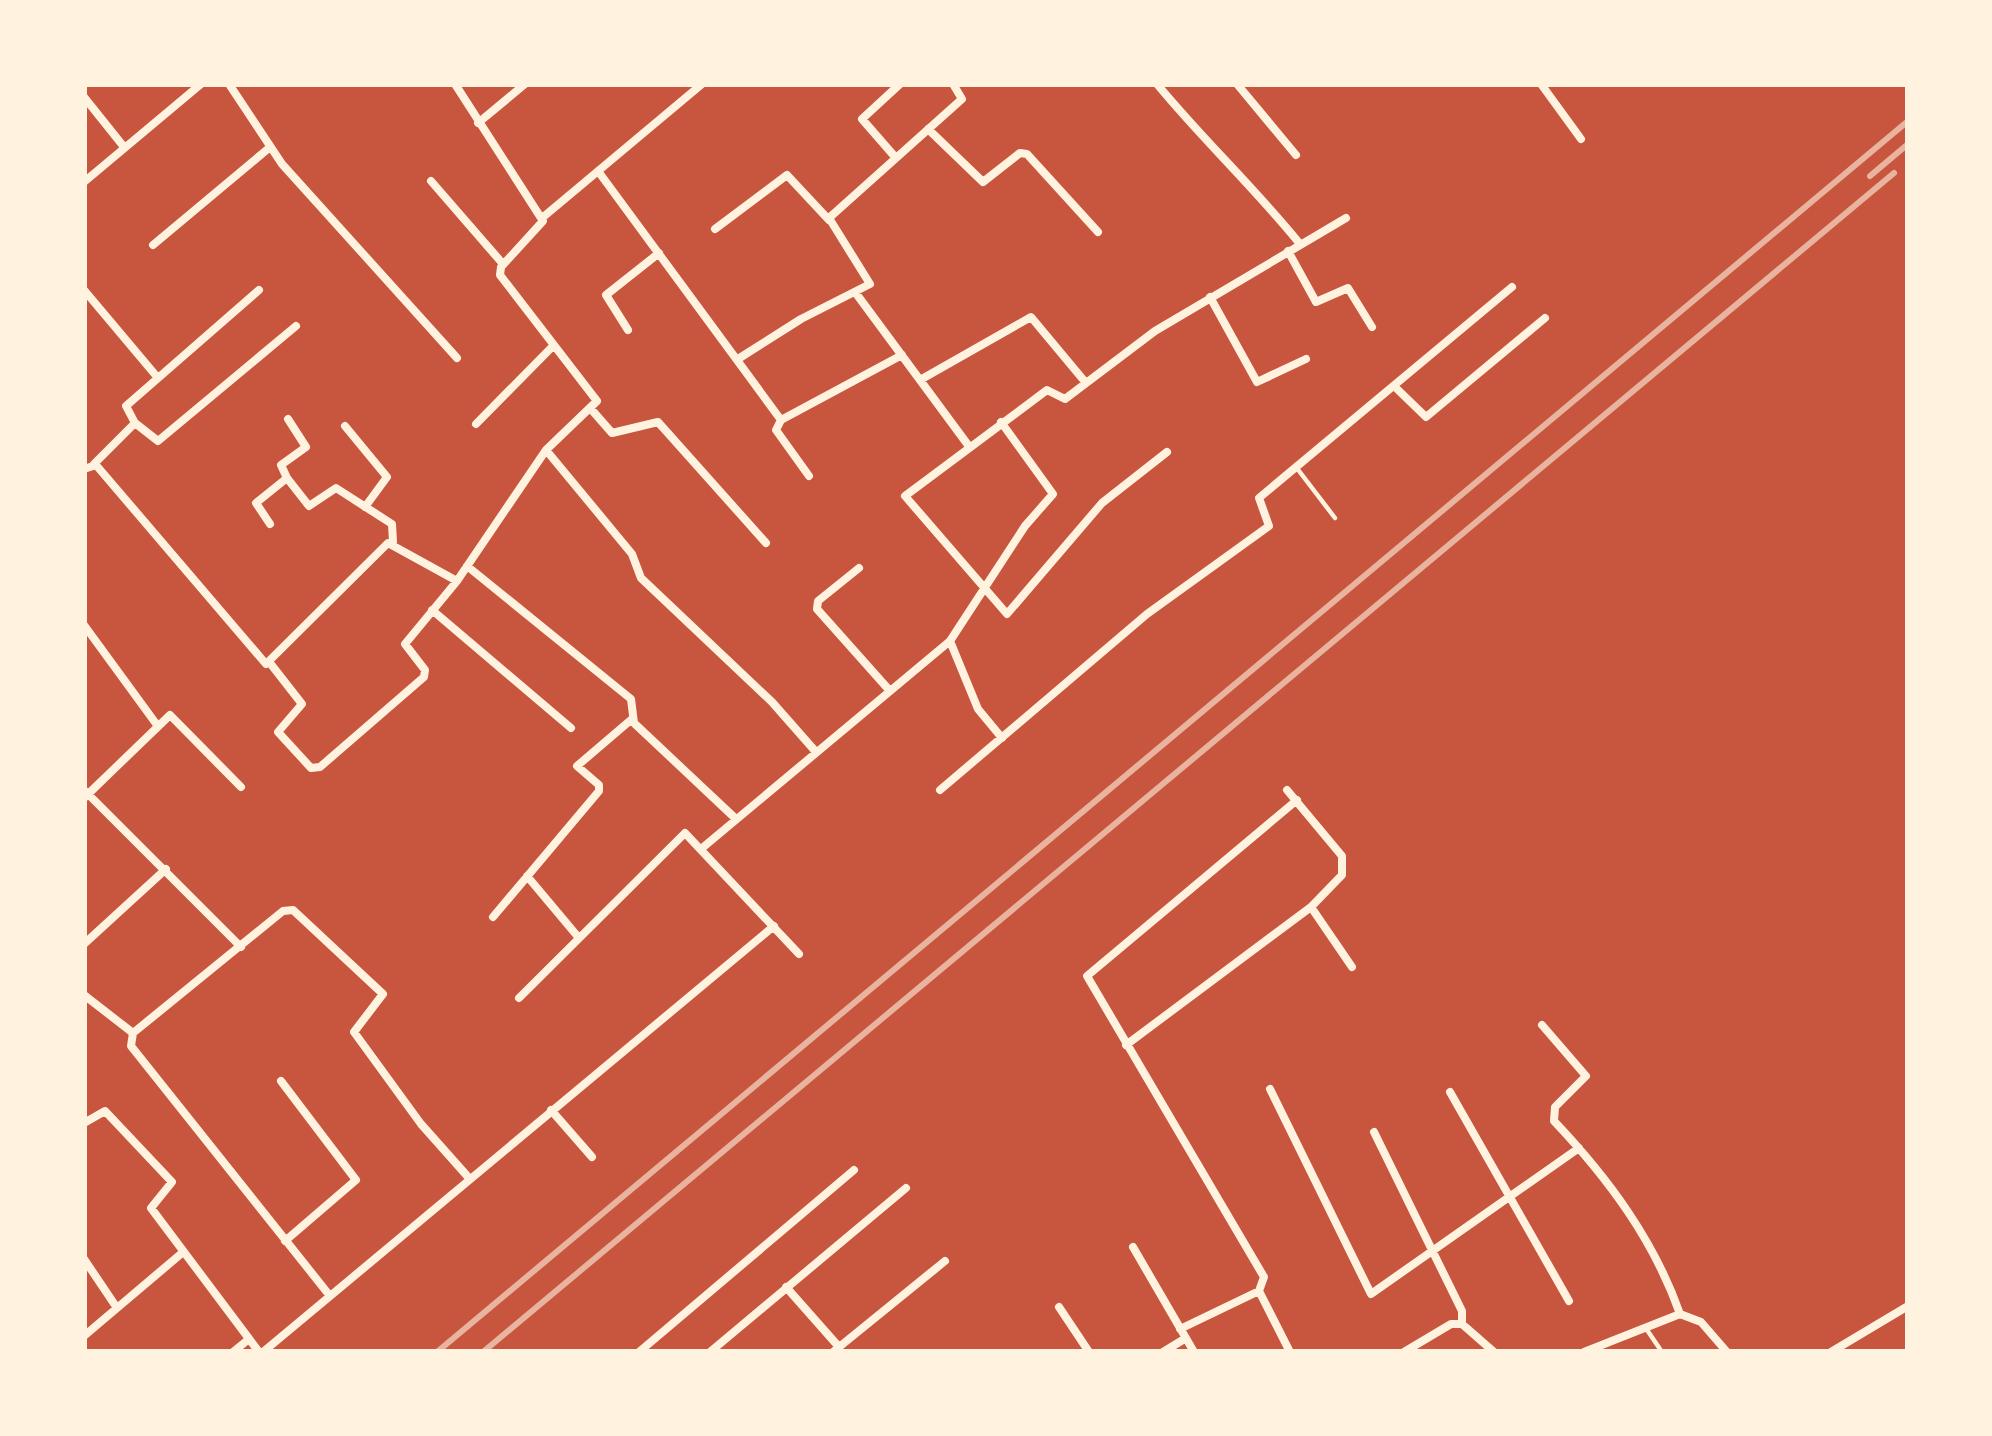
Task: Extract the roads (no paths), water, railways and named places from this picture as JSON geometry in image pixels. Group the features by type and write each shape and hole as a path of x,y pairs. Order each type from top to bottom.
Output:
{"street":[{"path":"84,182 201,84"},
{"path":"229,84 269,148 457,358"},
{"path":"455,84 542,218"},
{"path":"478,123 525,84"},
{"path":"84,455 302,704 278,732 315,769 424,676 425,670 404,646 457,581 546,449 591,409 596,398 500,275 503,264 542,218 702,84"},
{"path":"896,158 862,119 900,84"},
{"path":"829,220 962,99 953,84"},
{"path":"1156,84 1216,157 1235,165 1300,244"},
{"path":"1238,84 1296,155"},
{"path":"1541,84 1580,139"},
{"path":"84,97 124,147"},
{"path":"928,129 983,182 1020,153 1027,154 1098,232"},
{"path":"153,245 269,148"},
{"path":"598,171 781,420"},
{"path":"715,229 787,175 829,220 871,280 739,359"},
{"path":"431,181 503,264"},
{"path":"1168,452 1102,503 1010,613 1003,614 982,591 904,496 1047,390 1065,399 1210,298 1346,218"},
{"path":"1288,251 1316,302 1348,288 1372,327"},
{"path":"628,330 606,295 659,253"},
{"path":"940,790 1147,614 1269,526 1257,500 1512,287"},
{"path":"84,290 158,378"},
{"path":"260,290 126,406 136,423 158,441 296,326"},
{"path":"855,292 968,445"},
{"path":"1210,298 1257,382 1306,358"},
{"path":"920,380 1034,317 1086,383"},
{"path":"1394,386 1426,417 1545,318"},
{"path":"476,424 554,345"},
{"path":"809,476 776,430 781,420 902,356"},
{"path":"591,409 612,433 658,422 766,542"},
{"path":"270,663 393,542 396,527 334,488 309,506 280,465 306,447 288,419"},
{"path":"701,849 950,641 1054,492 1000,422"},
{"path":"90,466 136,423"},
{"path":"345,426 387,477 365,507"},
{"path":"546,449 632,554 641,578 757,687 816,752"},
{"path":"270,524 256,503 287,478"},
{"path":"393,542 457,581"},
{"path":"466,566 636,707 632,719 578,766 599,785 599,791 493,916"},
{"path":"859,568 818,601 817,609 890,691"},
{"path":"433,610 571,728"},
{"path":"84,625 157,725"},
{"path":"950,641 975,703 1002,738"},
{"path":"241,787 172,717 157,725 85,794 241,947"},
{"path":"632,719 736,819"},
{"path":"1126,1045 1334,887 1345,867 1287,790"},
{"path":"1163,1352 1183,1334 1259,1291 1264,1277 1088,973 1297,800"},
{"path":"519,998 682,833 800,954"},
{"path":"84,944 166,869"},
{"path":"527,876 579,938"},
{"path":"1311,907 1352,967"},
{"path":"330,1296 131,1046 133,1034 288,910 301,914 384,997 354,1025 354,1032 421,1124 470,1178"},
{"path":"84,1123 105,1111 172,1182 151,1205 182,1253 261,1352 774,926"},
{"path":"84,995 133,1034"},
{"path":"1542,1025 1586,1074 1552,1112 1647,1239 1680,1314"},
{"path":"281,1081 356,1180 285,1241"},
{"path":"1270,1089 1368,1292 1374,1294 1580,1148"},
{"path":"1450,1092 1569,1301"},
{"path":"551,1110 592,1157"},
{"path":"1374,1132 1462,1311 1462,1324"},
{"path":"639,1352 854,1170"},
{"path":"710,1352 906,1188"},
{"path":"1133,1247 1194,1352"},
{"path":"84,1336 182,1253"},
{"path":"84,1259 117,1308"},
{"path":"786,1287 836,1349 945,1261"},
{"path":"1259,1291 1290,1352"},
{"path":"1831,1352 1908,1306"},
{"path":"1059,1307 1089,1352"},
{"path":"1584,1352 1680,1314 1701,1322 1727,1352"},
{"path":"1404,1352 1451,1324 1462,1324 1494,1352"},
{"path":"233,1352 249,1339"}],"lane":[{"path":"1296,467 1335,518"},
{"path":"1645,1327 1662,1352"}],"railway":[{"path":"437,1352 1908,121"},
{"path":"1870,176 1908,144"},
{"path":"483,1352 1894,173"}]}
